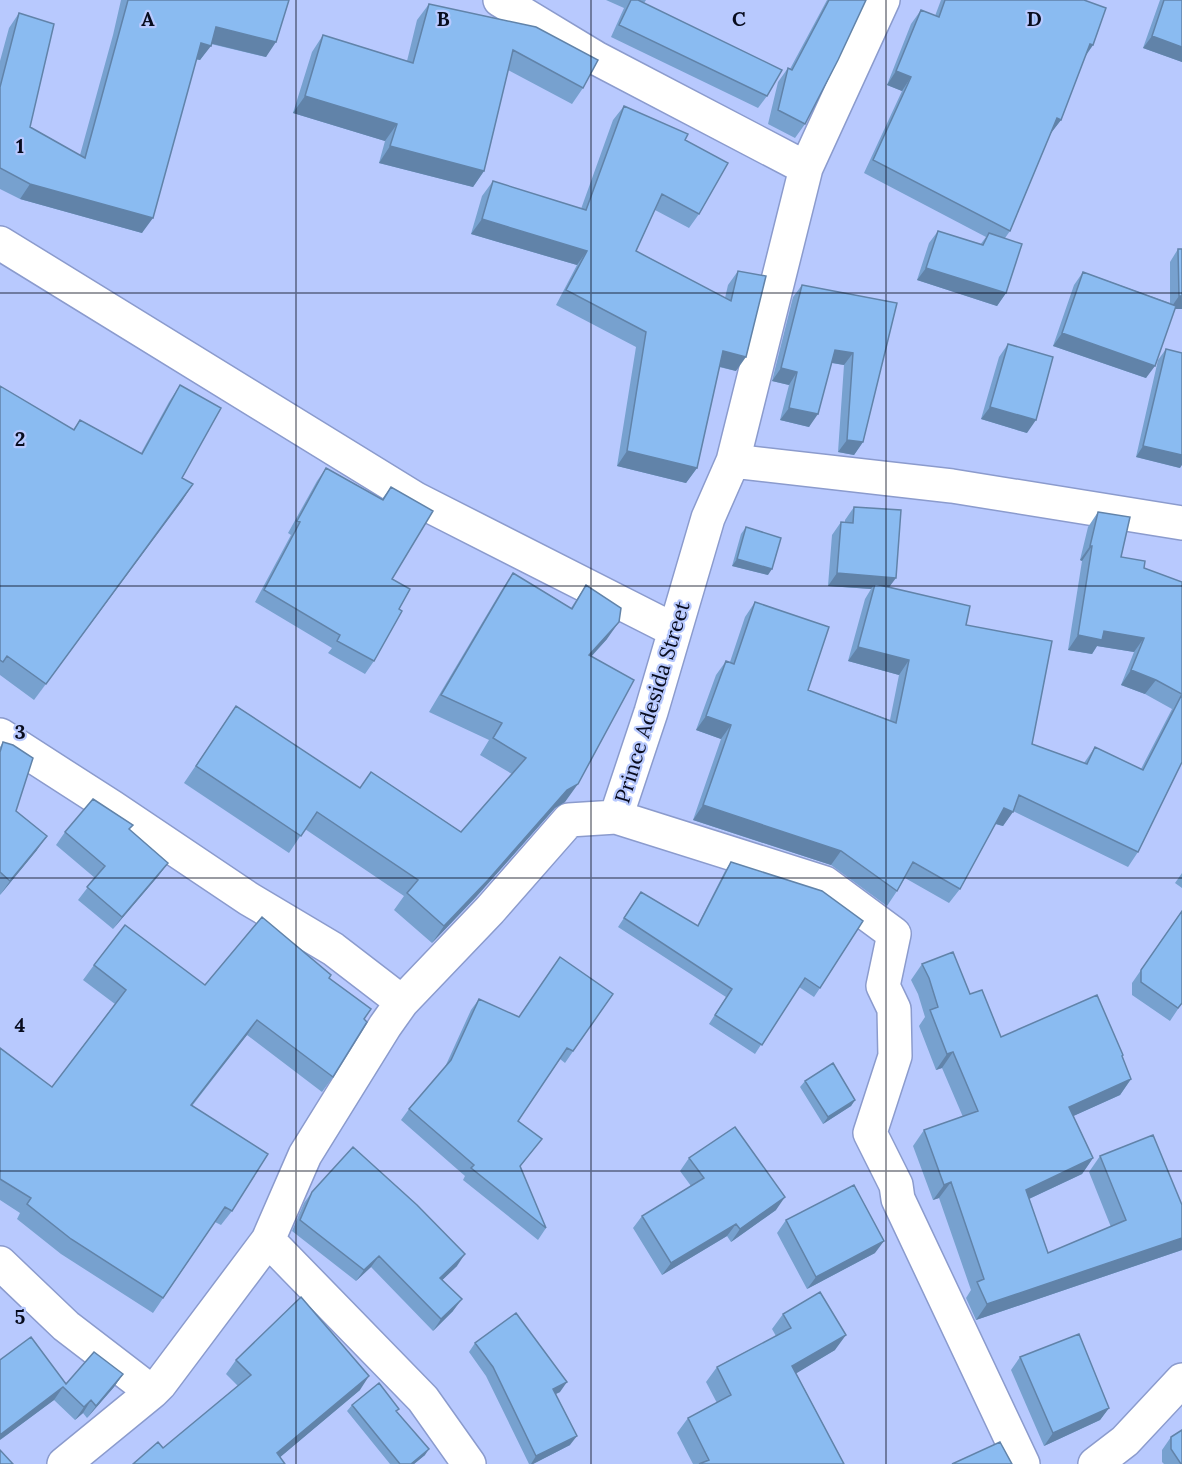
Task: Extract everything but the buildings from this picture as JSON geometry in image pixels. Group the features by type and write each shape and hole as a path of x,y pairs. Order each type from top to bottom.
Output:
{"street":[{"path":"500,0 596,58 806,168"},
{"name":"Prince Adesida Street","path":"64,1464 152,1392 268,1240 306,1155 402,1002 490,910 569,820 616,817 651,712 708,518 733,461 806,168 883,0"},
{"path":"0,243 416,499 674,630"},
{"path":"733,461 952,486 1182,523"},
{"path":"0,735 249,898 333,949 402,1002"},
{"path":"616,817 825,883 894,934 883,986 894,1009 895,1056 870,1133 896,1185 898,1199 1023,1464"},
{"path":"268,1240 423,1399 470,1464"},
{"path":"0,1263 66,1326 152,1392"},
{"path":"1095,1464 1125,1441 1182,1380"}]}
